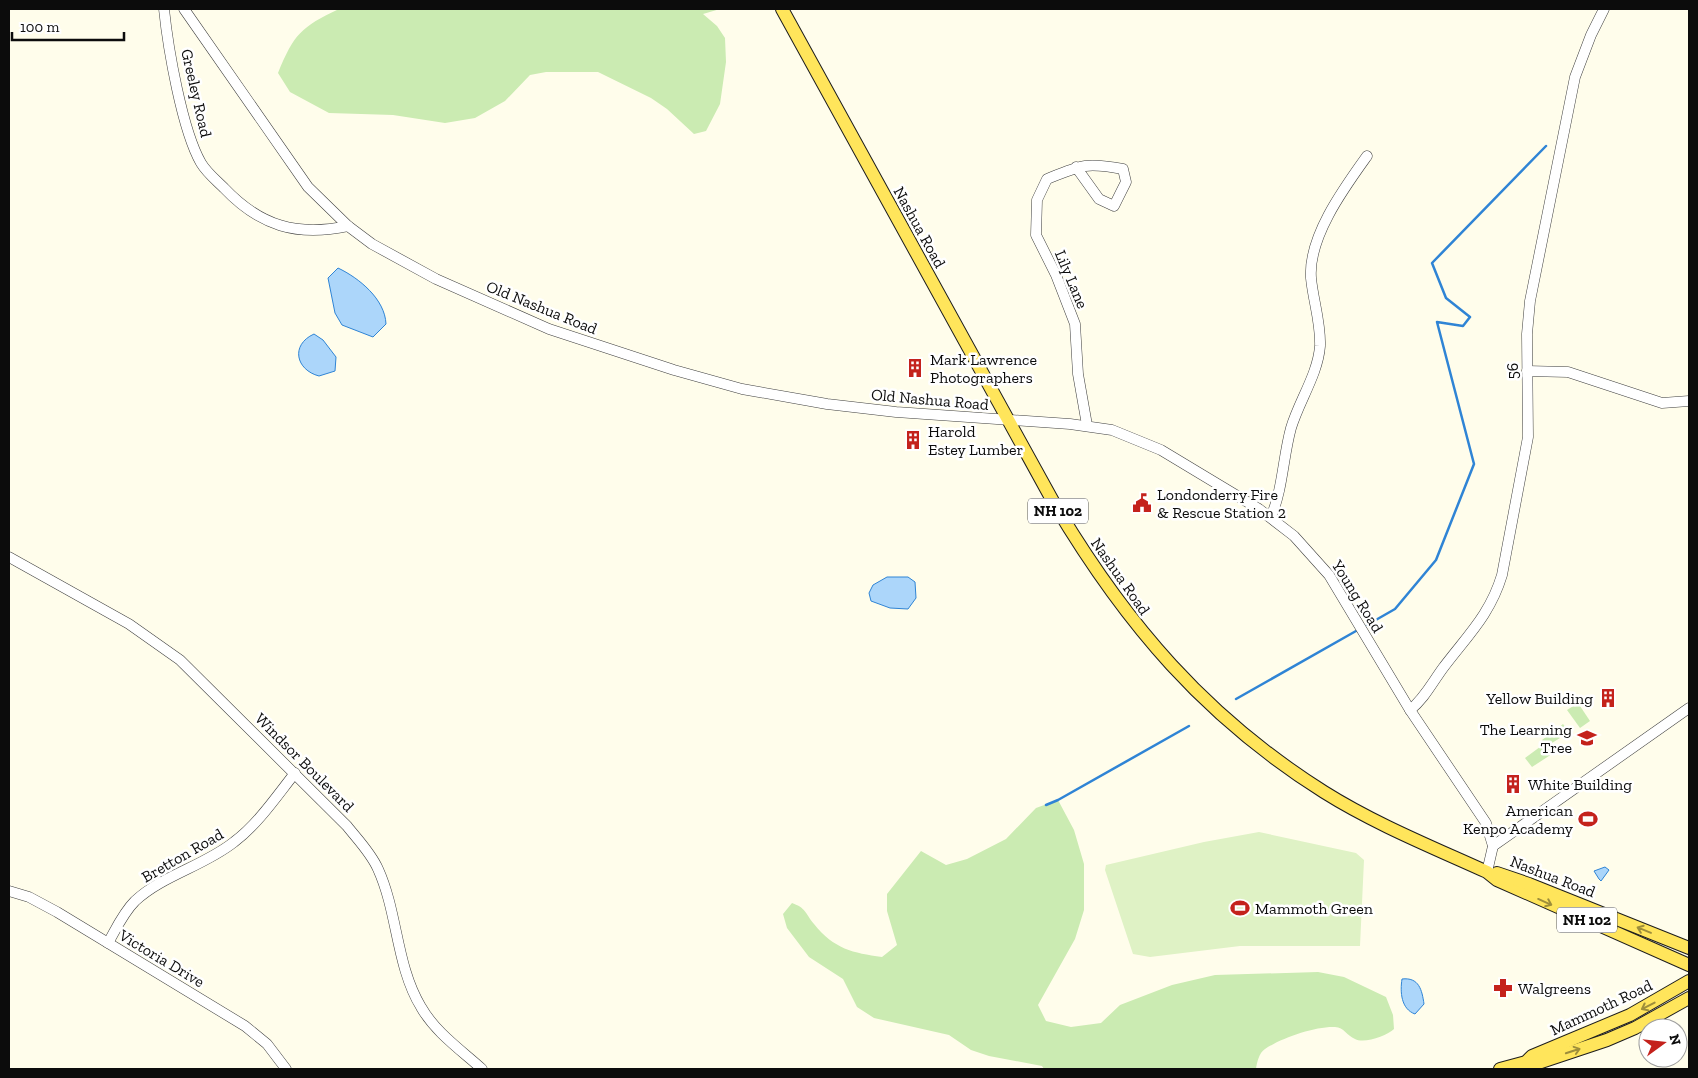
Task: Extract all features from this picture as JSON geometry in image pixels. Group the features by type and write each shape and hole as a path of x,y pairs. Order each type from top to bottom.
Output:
{"main road":[{"name":"Nashua Road","path":"782,9 1055,505 1106,586 1150,642 1219,712 1288,768 1339,801 1378,822 1487,872 1497,880 1689,965"},
{"name":"Nashua Road","path":"1487,872 1501,873 1689,948"},
{"name":"Mammoth Road","path":"1526,1066 1532,1056 1630,1015 1689,981"},
{"name":"Mammoth Road","path":"1500,1069 1534,1064 1607,1040 1635,1028 1689,998"}],"street":[{"name":"Greeley Road","path":"164,9 188,130 206,170 243,207 265,221 312,231 348,226"},
{"name":"Old Nashua Road","path":"184,9 302,180 348,226 404,263 549,329 674,370 742,389 827,404 923,415 1008,421"},
{"name":"56","path":"1410,710 1423,697 1442,668 1475,629 1497,592 1502,575 1526,455 1529,418 1527,334 1530,301 1568,111 1584,52 1604,9"},
{"path":"1271,517 1279,495 1291,428 1318,354 1320,337 1311,276 1314,250 1320,233 1351,178 1367,156"},
{"name":"Lily Lane","path":"1076,167 1099,199 1114,206 1126,182 1123,169 1096,164 1076,167 1047,179 1037,200 1036,235 1056,276 1075,324 1078,374 1087,425"},
{"path":"1528,371 1577,375 1662,403 1689,401"},
{"name":"Young Road","path":"1008,421 1087,425 1129,435 1153,446 1230,490 1271,517 1306,548 1329,575 1410,710 1486,823 1493,846"},
{"name":"Windsor Boulevard","path":"9,557 130,624 159,643 199,677 347,826 374,862 388,894 409,979 420,1007 439,1032 482,1069"},
{"path":"1487,872 1493,846 1689,708"},
{"name":"Bretton Road","path":"108,943 123,917 135,902 158,884 201,864 235,842 254,824 295,773"},
{"name":"Victoria Drive","path":"9,891 41,904 245,1026 266,1044 286,1069"}],"green space":[{"path":"339,9 720,9 703,14 717,26 725,38 726,62 720,104 706,131 694,134 667,109 651,98 598,72 546,72 530,75 505,101 475,118 445,123 393,115 329,113 290,92 278,73 289,49 300,33 316,21"},
{"path":"1578,703 1590,721 1580,728 1567,710"},
{"path":"1563,724 1571,735 1565,740 1557,729"},
{"path":"1554,731 1560,738 1547,746 1552,754 1532,767 1525,758 1544,744 1542,740"},
{"path":"1058,800 1074,830 1084,864 1084,910 1075,939 1038,1005 1046,1021 1071,1027 1101,1023 1120,1005 1172,985 1215,975 1318,972 1344,977 1386,997 1393,1015 1394,1029 1381,1037 1364,1041 1352,1038 1338,1027 1318,1028 1299,1033 1265,1049 1260,1055 1256,1069 1044,1069 1042,1066 989,1056 971,1050 949,1035 874,1018 857,1007 843,979 809,957 787,928 783,914 792,903 803,909 821,932 837,944 862,954 882,957 897,945 887,911 887,894 921,851 946,865 967,859 1006,839 1036,808"},
{"name":"Mammoth Green","path":"1259,832 1356,853 1364,860 1360,946 1240,946 1150,957 1133,954 1105,870 1106,865 1204,842"}],"water":[{"path":"338,268 354,277 370,290 381,306 386,324 373,337 342,325 335,313 328,278"},
{"path":"314,334 323,340 336,357 335,371 319,376 311,373 301,363 299,351 301,344"},
{"path":"887,577 908,577 915,582 916,598 908,609 890,608 871,601 869,593 873,585"},
{"path":"1605,867 1609,870 1601,881 1594,871"},
{"path":"1402,979 1416,982 1421,989 1424,1004 1415,1014 1410,1012 1402,1000"}],"waterway":[{"path":"1367,625 1395,609 1436,560 1474,464 1437,322 1463,326 1470,317 1446,298 1432,263 1546,146"},
{"path":"1236,699 1356,631"},
{"path":"1046,805 1189,726"}],"place":[{"name":"Mark Lawrence Photographers","path":"915,368"},
{"name":"Harold Estey Lumber","path":"913,440"},
{"name":"Londonderry Fire & Rescue Station 2","path":"1142,503"},
{"name":"Yellow Building","path":"1608,698"},
{"name":"The Learning Tree","path":"1587,738"},
{"name":"White Building","path":"1513,784"},
{"name":"American Kenpo Academy","path":"1588,819"},
{"name":"Mammoth Green","path":"1240,908"},
{"name":"Walgreens","path":"1503,988"}]}
